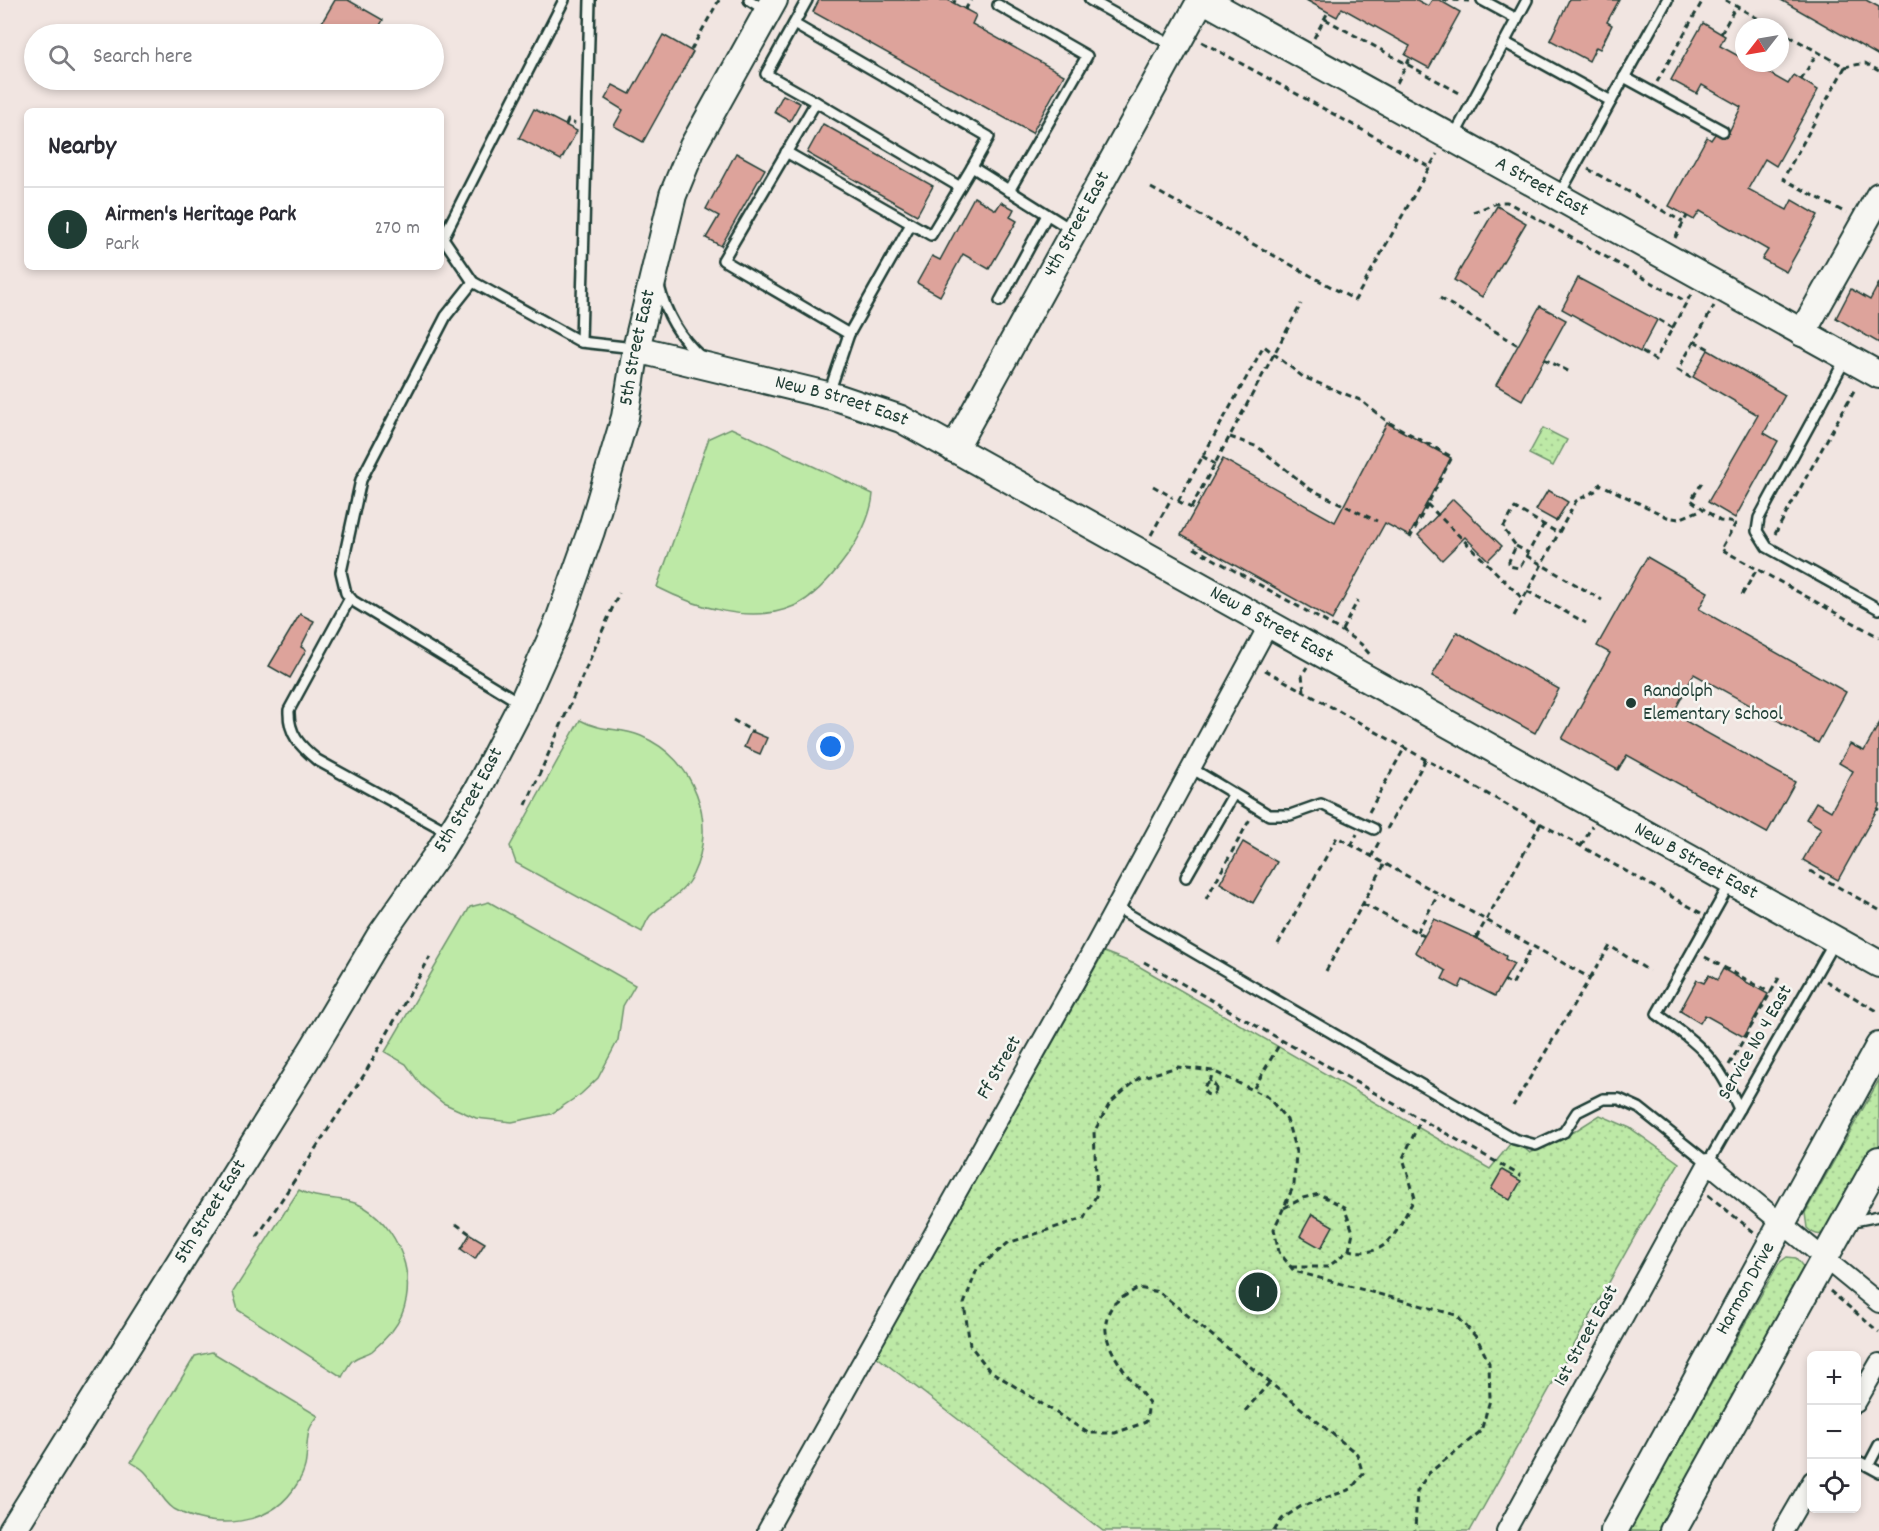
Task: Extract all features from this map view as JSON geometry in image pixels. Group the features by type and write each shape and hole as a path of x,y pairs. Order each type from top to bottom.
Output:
{"street":[{"name":"4th Street East","path":"954,449 1202,0"},
{"name":"A Street East","path":"1202,0 1802,333 1846,358 1870,377"},
{"name":"5th Street East","path":"12,1531 308,1056 380,936 451,833 478,789 522,704 558,622 591,531 625,417 636,349 673,195 693,146 764,4"},
{"path":"1802,333 1879,196"},
{"name":"New B Street East","path":"636,349 828,395 901,420 1879,964"},
{"name":"Ff Street","path":"767,1531 1116,908 1268,626"},
{"name":"Harmon Drive","path":"1614,1531 1784,1224 1879,1046"},
{"path":"1673,1531 1879,1160"},
{"path":"1708,1163 1879,1303"},
{"name":"1st Street East","path":"1506,1531 1708,1163"},
{"path":"1861,1396 1879,1363"},
{"path":"1783,1531 1807,1490"}],"lane":[{"path":"444,236 564,0"},
{"path":"582,342 590,0"},
{"path":"807,0 766,74 960,187"},
{"path":"1090,0 1179,39"},
{"path":"1450,136 1473,100 1527,0"},
{"path":"1558,197 1667,0"},
{"path":"1484,1 1517,19"},
{"path":"999,5 1087,56 1009,191"},
{"path":"786,152 931,236 989,137 794,24"},
{"path":"1504,42 1611,101"},
{"path":"1624,77 1723,131"},
{"path":"816,102 723,260 849,334"},
{"path":"972,167 1074,231"},
{"path":"1000,301 1047,214"},
{"path":"828,395 849,334 911,224"},
{"path":"444,239 473,282 582,342 636,349"},
{"path":"655,271 662,300 673,325 686,343 712,367"},
{"path":"473,282 446,316 361,480 341,572 343,584 350,597 522,704"},
{"path":"1846,358 1759,518 1757,531 1767,547 1879,609"},
{"path":"350,597 289,710 289,723 294,737 302,748 317,760 451,833"},
{"path":"1191,768 1256,809 1278,817 1321,804 1374,829"},
{"path":"1186,876 1233,795"},
{"path":"1731,882 1657,1014 1702,1047 1724,1075 1739,1108"},
{"path":"1116,908 1514,1139 1536,1145 1564,1132 1577,1112 1603,1099 1619,1099 1639,1108 1708,1163"},
{"name":"Service No 4 East","path":"1708,1163 1835,940"},
{"path":"1844,1223 1879,1216"},
{"path":"1868,1466 1879,1445"},
{"path":"1861,1462 1879,1472"}],"path":[{"path":"691,50 719,0"},
{"path":"966,9 971,0"},
{"path":"1652,92 1703,0"},
{"path":"1725,0 1757,18"},
{"path":"1442,1 1484,1"},
{"path":"1721,34 1736,6"},
{"path":"1305,56 1328,12"},
{"path":"1325,19 1473,100"},
{"path":"1789,36 1845,67 1864,63 1879,71"},
{"path":"1179,39 1430,167"},
{"path":"1802,80 1817,52"},
{"path":"1386,101 1410,58"},
{"path":"1845,67 1783,179 1864,223"},
{"path":"1151,188 1355,300 1450,136"},
{"path":"1577,163 1683,222"},
{"path":"1473,212 1500,202 1507,202 1687,302"},
{"path":"1641,352 1655,360 1695,287"},
{"path":"1440,298 1518,345"},
{"path":"1691,378 1678,370 1718,300"},
{"path":"1153,486 1193,509 1301,304"},
{"path":"1659,320 1673,328"},
{"path":"1694,341 1709,349"},
{"path":"1178,501 1264,346 1303,377 1360,400 1388,422 1452,457 1410,538"},
{"path":"1544,359 1570,372"},
{"path":"1774,535 1870,377"},
{"path":"1230,437 1258,447 1310,489 1377,521"},
{"path":"1202,456 1215,464"},
{"path":"1702,483 1691,500 1720,521 1736,523 1721,549 1879,637"},
{"path":"1514,616 1576,501 1597,490 1600,484 1667,517 1679,519 1703,509"},
{"path":"1140,554 1172,497"},
{"path":"1427,504 1523,599"},
{"path":"1559,533 1515,508 1503,528 1516,546 1528,555 1602,600"},
{"path":"1516,546 1509,566 1519,568 1544,524"},
{"path":"1194,548 1342,630 1361,644 1375,663"},
{"path":"1742,595 1757,569"},
{"path":"1527,591 1586,623"},
{"path":"526,805 619,592"},
{"path":"1342,630 1358,600"},
{"path":"1265,670 1711,918"},
{"path":"733,720 754,732"},
{"path":"1351,846 1405,747"},
{"path":"1371,857 1426,759"},
{"path":"1206,899 1256,809"},
{"path":"1476,938 1541,823"},
{"path":"1278,944 1337,837 1590,978"},
{"path":"1326,971 1384,864"},
{"path":"1810,871 1879,910"},
{"path":"1417,932 1439,894"},
{"path":"1363,904 1424,936"},
{"path":"1504,980 1512,985 1532,946"},
{"path":"1513,1106 1610,946 1649,971"},
{"path":"257,1237 364,1076 430,957"},
{"path":"1705,957 1771,993"},
{"path":"1144,962 1521,1176"},
{"path":"1815,975 1879,1012"},
{"path":"1724,1075 1779,978"},
{"path":"1254,1088 1282,1040"},
{"path":"1274,1531 1282,1519 1300,1507 1351,1489 1363,1474 1357,1454 1159,1292 1138,1288 1115,1303 1105,1321 1108,1345 1149,1403 1146,1422 1114,1433 1088,1432 989,1371 970,1345 964,1304 977,1269 1008,1243 1084,1218 1097,1194 1094,1132 1110,1103 1139,1078 1178,1067 1213,1071 1254,1088 1268,1097 1287,1120 1296,1152 1294,1185 1274,1229 1279,1252 1294,1271 1456,1315 1477,1338 1488,1363 1490,1391 1490,1400 1481,1431 1429,1473 1417,1491 1415,1531"},
{"path":"1210,1082 1216,1089 1209,1095 1203,1089 1210,1082 1213,1071"},
{"path":"1349,1250 1363,1254 1378,1251 1394,1236 1415,1198 1403,1158 1420,1119"},
{"path":"1697,1183 1762,1238"},
{"path":"1283,1209 1303,1198 1319,1194 1344,1207 1353,1232 1349,1250 1328,1266 1291,1267"},
{"path":"456,1224 473,1236"},
{"path":"1829,1290 1879,1332"},
{"path":"1245,1412 1269,1382"}],"green space":[{"path":"731,428 873,494 870,511 852,549 824,584 794,606 760,614 742,614 706,607 657,587 709,438"},
{"path":"1543,428 1567,440 1553,466 1529,454"},
{"path":"580,720 596,726 633,733 660,746 688,776 697,794 702,814 703,834 700,854 693,874 679,893 650,916 642,932 516,863 510,846"},
{"path":"489,902 635,985 623,1006 618,1040 598,1078 581,1094 551,1114 512,1122 476,1118 443,1103 421,1085 406,1064 385,1052 470,907"},
{"path":"1104,952 1135,964 1490,1169 1514,1139 1530,1153 1575,1131 1600,1115 1630,1128 1679,1163 1640,1227 1470,1531 1103,1531 876,1356"},
{"path":"1879,1080 1879,1145 1832,1228 1823,1234 1813,1233 1807,1228 1805,1213"},
{"path":"299,1190 315,1196 356,1203 364,1207 390,1231 405,1264 406,1299 401,1316 385,1339 372,1351 352,1361 342,1377 238,1310 233,1292"},
{"path":"1787,1257 1796,1258 1805,1269 1665,1531 1629,1531 1779,1263"},
{"path":"212,1352 318,1416 310,1429 306,1463 297,1484 273,1509 257,1517 241,1521 206,1520 174,1509 165,1501 150,1477 131,1462 195,1356"}],"building":[{"path":"335,0 348,0 383,20 381,24 321,24"},
{"path":"819,0 948,0 976,15 972,24 1064,75 1032,133 813,12"},
{"path":"1306,0 1417,0 1428,6 1432,0 1439,0 1460,12 1429,68 1405,55 1410,46 1342,8 1337,17"},
{"path":"1569,0 1619,0 1607,22 1612,25 1600,49 1596,47 1589,61 1550,40"},
{"path":"1781,0 1866,0 1879,7 1879,56"},
{"path":"1703,23 1725,36 1720,46 1735,54 1735,72 1767,72 1788,84 1794,75 1818,90 1776,166 1765,159 1748,189 1787,210 1792,200 1818,215 1786,272 1762,259 1768,250 1700,211 1694,220 1669,206 1707,137 1711,140 1715,134 1727,136 1741,107 1702,85 1697,94 1671,80"},
{"path":"663,35 693,52 643,142 614,126 623,110 605,99 613,85 630,94"},
{"path":"783,95 800,103 790,121 774,112"},
{"path":"534,109 577,131 561,160 519,138"},
{"path":"823,124 933,186 917,215 807,153"},
{"path":"736,153 765,169 721,246 706,238 719,216 706,209"},
{"path":"974,197 996,210 1001,202 1014,209 1010,217 1017,221 989,269 963,254 940,296 917,283 932,256 940,260"},
{"path":"1497,206 1526,223 1482,297 1454,280"},
{"path":"1578,278 1657,320 1640,352 1562,309"},
{"path":"1879,283 1879,343 1836,318 1851,289 1870,300"},
{"path":"1540,306 1566,320 1522,400 1496,385"},
{"path":"1708,350 1785,395 1764,433 1778,441 1735,518 1708,502 1758,415 1693,377"},
{"path":"1387,423 1451,458 1409,536 1385,523 1332,620 1181,535 1223,459 1335,522"},
{"path":"1548,490 1568,502 1556,521 1536,510"},
{"path":"1453,499 1502,546 1488,560 1465,537 1442,560 1418,535"},
{"name":"Randolph Elementary School","path":"1647,557 1708,592 1699,609 1846,692 1818,743 1694,674 1673,714 1795,782 1767,833 1627,755 1618,770 1562,739 1610,653 1597,646"},
{"path":"300,614 314,621 301,647 306,650 290,678 269,666"},
{"path":"1457,632 1559,689 1535,733 1432,676"},
{"path":"1879,724 1879,806 1838,880 1803,860 1821,828 1806,819 1816,802 1831,811 1853,771 1839,763 1850,744 1864,751"},
{"path":"751,731 767,738 760,754 744,747"},
{"path":"1243,842 1277,862 1253,903 1220,883"},
{"path":"1434,919 1476,938 1506,956 1505,959 1514,964 1495,996 1463,980 1459,988 1442,979 1446,971 1415,952"},
{"path":"1723,969 1768,994 1744,1037 1705,1015 1700,1023 1680,1011 1697,980 1704,983 1709,975 1717,980"},
{"path":"1502,1170 1521,1181 1510,1200 1491,1189"},
{"path":"1312,1214 1333,1226 1321,1248 1300,1236"},
{"path":"470,1234 485,1243 475,1259 461,1249"}],"place":[{"name":"Randolph Elementary School","path":"1631,703"},
{"name":"Airmen's Heritage Park","path":"1258,1292"}]}
